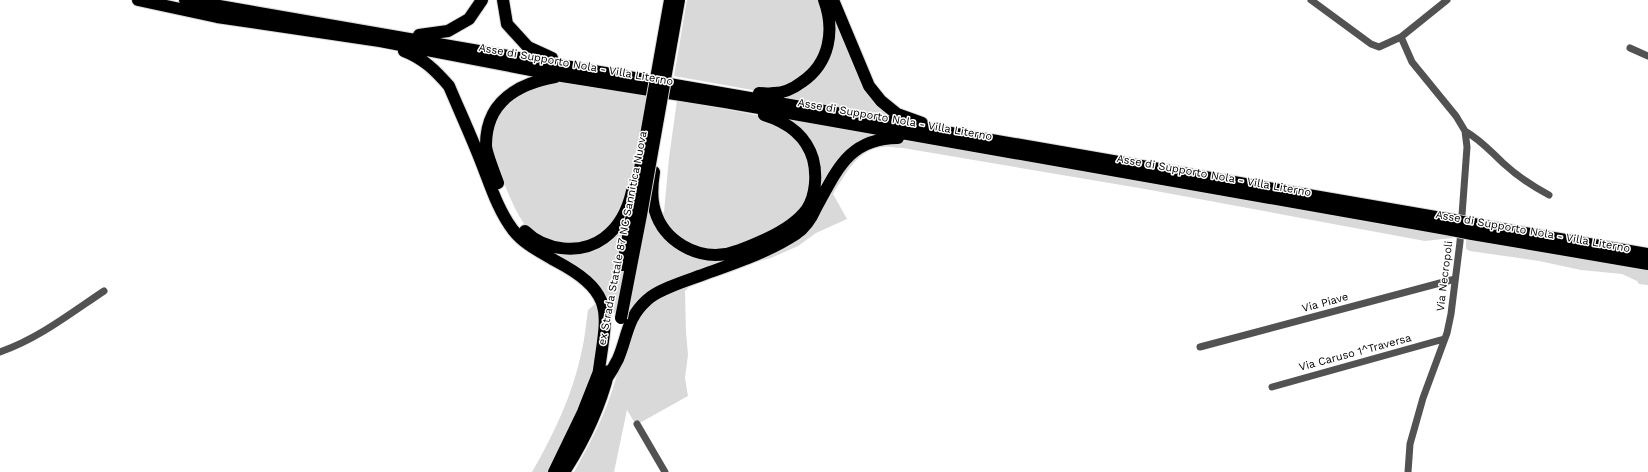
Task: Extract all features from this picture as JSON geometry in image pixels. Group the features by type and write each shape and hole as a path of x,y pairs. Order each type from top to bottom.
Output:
{"highway":[{"name":"Asse di Supporto Nola - Villa Literno","path":"138,0 217,17 380,41 562,76 725,102 930,138 1452,225"},
{"name":"Asse di Supporto Nola - Villa Literno","path":"186,0 230,9 350,28 985,139 1452,225 1648,264"},
{"path":"350,28 422,36 448,31 470,19 482,0"},
{"path":"503,0 508,24 528,47 549,57 591,70"},
{"path":"666,0 670,24"},
{"name":"ex Strada Statale 87 NC Sannitica Nuova","path":"564,472 576,453 595,413 602,378 618,317 654,144 670,24 670,0"},
{"name":"ex Strada Statale 87 NC Sannitica Nuova","path":"618,317 640,171 670,24 678,0"},
{"path":"670,24 684,0"},
{"path":"714,91 731,90 775,93 786,91 806,80 820,65 829,45 830,32 828,12 824,0"},
{"path":"833,0 869,86 881,102 897,114 919,122 985,139"},
{"path":"380,41 414,55 436,70 449,86 503,200 520,226 531,237 543,244 555,248 570,249 584,247 604,239 614,229 627,208 640,171"},
{"path":"562,76 537,80 501,100 490,120 486,146 498,205 505,218 524,242 535,250 575,271 586,279 618,317 618,359 602,378"},
{"path":"654,144 654,169 652,185 654,210 665,231 677,244 698,253 710,254 725,254 763,246 795,222 807,208 815,184 814,163 811,153 802,137 788,125 765,115 725,102"},
{"path":"618,317 676,284 763,246 798,233 811,218 839,167 848,156 859,147 885,138 930,138"},
{"name":"Asse di Supporto Nola - Villa Literno","path":"1473,229 1648,254"},
{"name":"ex Strada Statale 87 NC Sannitica Nuova","path":"554,472 602,378"},
{"path":"568,472 576,453"}],"street":[{"path":"1311,0 1371,44 1379,46 1401,37 1447,0"},
{"name":"Via Necropoli","path":"1401,37 1412,62 1456,116 1465,131 1467,147 1460,242 1451,314 1444,340 1423,398 1410,444 1408,472"},
{"path":"1630,48 1648,56"},
{"path":"1465,131 1479,139 1504,164 1526,182 1549,195"},
{"name":"Via Piave","path":"1200,347 1455,279"},
{"path":"0,352 16,347 43,332 104,291"},
{"name":"Via Caruso 1^Traversa","path":"1272,387 1444,340"},
{"path":"637,424 664,472"}],"shaded area":[{"path":"687,0 820,0 827,23 819,59 794,84 758,91 674,76"},
{"path":"829,7 891,116 780,97 816,75"},
{"path":"553,81 568,81 647,95 628,194 626,193 621,215 647,220 650,202 654,218 664,212 669,158 677,100 761,116 780,124 791,131 800,140 806,150 810,162 812,174 808,198 803,209 791,222 755,240 758,246 784,234 801,221 813,203 818,189 819,176 813,149 797,128 785,120 785,118 883,135 864,142 850,151 832,174 809,215 789,235 760,248 763,254 789,242 811,223 819,212 838,176 853,155 864,148 878,143 893,141 908,141 939,145 1455,236 1452,238 1425,241 1145,189 903,148 886,147 875,149 867,152 853,164 833,194 847,219 816,233 798,246 771,258 736,267 689,287 685,291 688,355 685,378 688,396 636,425 627,410 614,472 574,472 603,414 614,385 626,343 640,316 634,311 630,315 610,312 600,289 591,279 570,264 537,246 518,229 524,224 512,203 493,154 493,131 496,119 508,100 528,87"},
{"path":"1466,238 1648,269 1648,285 1639,284 1637,281 1622,274 1581,270 1539,261 1470,251 1466,249"},
{"path":"595,304 602,317 598,351 588,385 570,430 547,472 532,472 548,443 568,398 582,350 588,310"}]}
